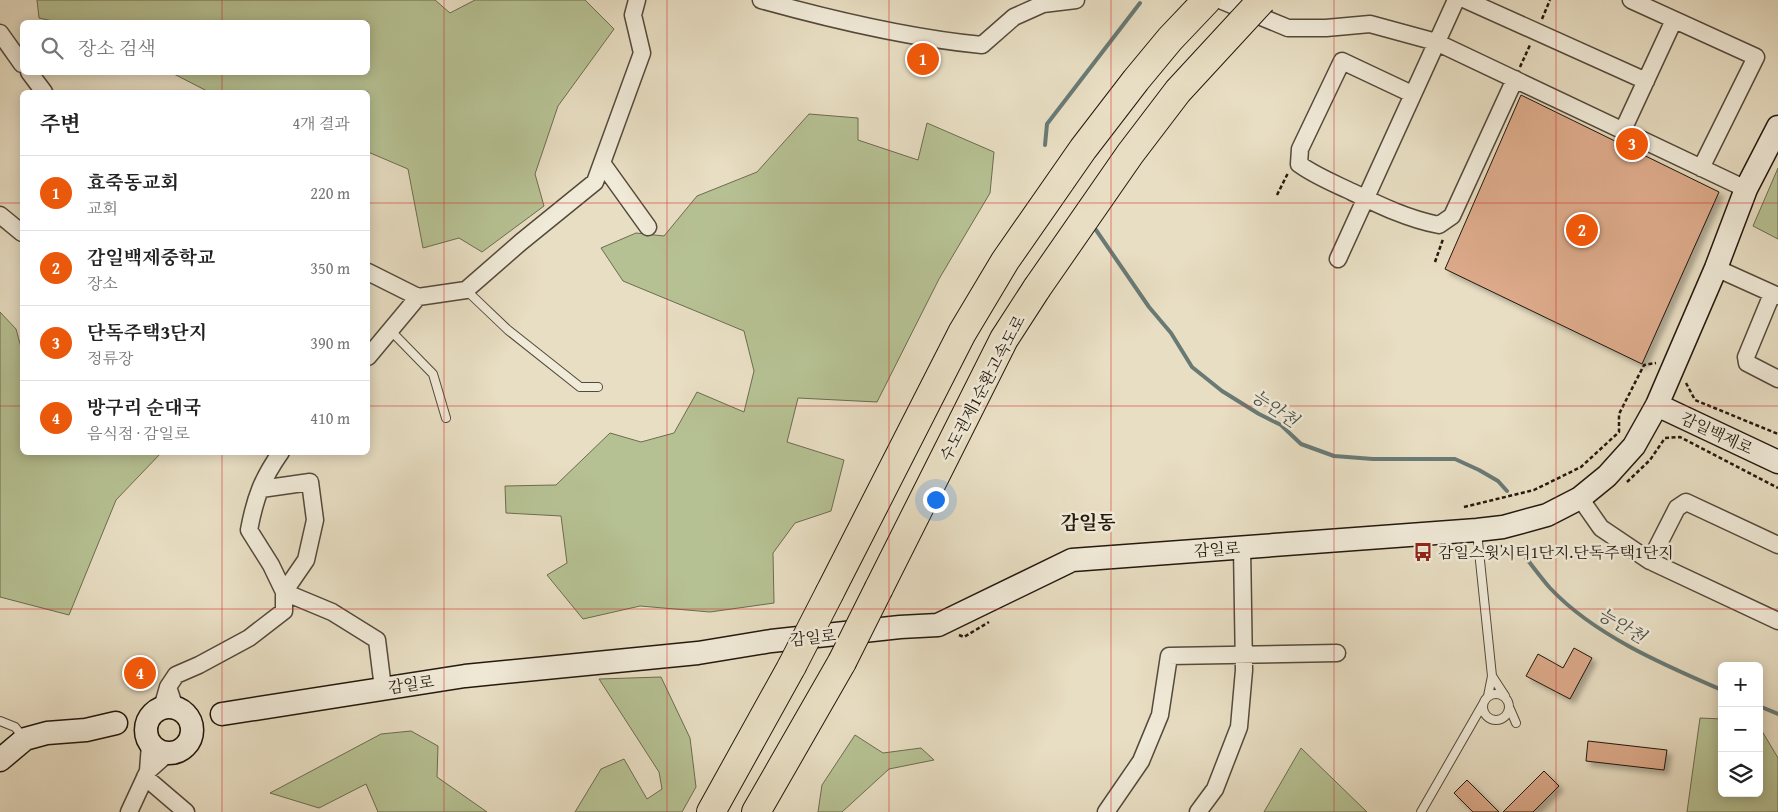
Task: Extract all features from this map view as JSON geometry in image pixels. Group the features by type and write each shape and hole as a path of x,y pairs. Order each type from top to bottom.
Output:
{"highway":[{"path":"711,812 792,666 962,333 1005,261 1083,149 1136,80 1207,0"},
{"name":"수도권제1순환고속도로","path":"756,812 842,662 1004,339 1130,154 1178,91 1262,0"}],"street":[{"path":"370,273 418,297 466,290 594,182 642,52 633,15 637,0"},
{"path":"761,0 811,14 940,40 982,45 1014,17 1043,4 1076,0"},
{"path":"1220,0 1288,28 1326,28 1370,24 1436,42 1746,189"},
{"path":"1338,259 1364,198 1456,0"},
{"path":"1466,0 1646,81"},
{"path":"1630,0 1756,57 1701,168"},
{"path":"1623,130 1674,20"},
{"path":"0,33 20,61"},
{"path":"1412,94 1342,61 1300,149 1299,164 1310,172 1364,198 1420,221 1439,225 1452,216 1515,79"},
{"path":"31,75 42,90"},
{"name":"감일로","path":"0,760 24,739 47,733 86,730 116,723 162,717 222,714 465,676 698,653 771,641 900,627 938,625 1072,560 1477,530 1503,527 1547,515 1580,498 1608,476 1634,446 1657,405 1665,364 1716,268 1746,189 1778,128"},
{"path":"602,162 648,227"},
{"path":"0,215 20,231"},
{"path":"1716,268 1775,295 1746,357 1747,363 1778,379"},
{"path":"370,356 418,297"},
{"name":"감일백제로","path":"1657,405 1778,462"},
{"path":"129,812 147,774 162,717 176,675 249,638 284,611 284,592 271,565 249,530 254,507 267,473 279,455"},
{"path":"261,489 310,482 315,520 306,560 284,592"},
{"path":"1580,498 1601,528 1650,561 1778,621"},
{"path":"1650,561 1677,508 1686,502 1778,545"},
{"path":"1198,812 1215,789 1238,728 1244,670 1242,547"},
{"path":"284,592 332,612 377,640 383,688"},
{"path":"1109,811 1141,761 1160,716 1169,656 1338,653"},
{"name":"감일로","path":"162,717 180,751 190,741 193,734 222,714"},
{"path":"162,717 190,718 193,734"},
{"path":"147,774 186,812"}],"lane":[{"path":"466,290 508,330 580,386 598,386"},
{"path":"391,331 433,374 446,418"},
{"path":"1477,530 1492,676 1484,712 1493,720 1502,719 1516,724 1510,704 1492,676"},
{"path":"1421,812 1486,700 1496,693 1505,696"},
{"path":"1502,719 1510,709"},
{"path":"1473,722 1489,718"},
{"path":"0,721 14,727 24,739"}],"path":[{"path":"1464,507 1534,490 1581,467 1619,432 1619,414 1644,365 1665,364 1685,381 1695,400 1778,434"}],"green space":[{"path":"37,0 435,0 450,13 475,0 585,0 614,29 558,106 535,174 544,206 482,252 459,238 423,248 408,169 370,153 370,90 205,90 176,75 370,75 370,20 48,20 39,18"},
{"path":"809,114 858,118 858,140 918,160 927,123 994,152 990,193 939,279 877,402 798,398 787,442 844,460 831,511 795,523 773,553 774,603 710,612 640,606 583,619 547,575 567,563 561,516 506,513 505,486 556,485 610,433 641,442 674,433 697,392 744,412 754,371 744,331 623,281 601,248 636,233 664,236 697,196 757,172"},
{"path":"1778,168 1778,239 1753,226"},
{"path":"0,312 16,329 20,344 20,455 159,455 116,500 69,615 0,597"},
{"path":"661,677 690,738 696,787 682,812 575,812 601,769 624,759 647,799 662,789 659,772 599,679"},
{"path":"1700,718 1718,719 1718,797 1763,797 1763,733 1778,758 1778,812 1687,812"},
{"path":"411,731 438,746 437,777 487,812 378,812 366,784 319,808 270,793 381,734"},
{"path":"855,735 883,753 921,748 934,760 889,769 842,812 818,812 822,785"},
{"path":"1301,748 1367,812 1264,812"}],"building":[{"path":"1521,95 1719,192 1642,364 1445,269"},
{"path":"1574,648 1592,658 1570,699 1526,676 1538,654 1563,668"},
{"path":"1588,741 1667,750 1664,770 1586,761"},
{"path":"1544,771 1559,786 1533,812 1503,812"},
{"path":"1467,780 1499,812 1473,812 1454,793"}],"waterway":[{"name":"능안천","path":"1045,145 1047,124 1140,3"},
{"name":"능안천","path":"1096,230 1149,307 1171,333 1192,367 1222,391 1281,425 1301,444 1334,456 1373,459 1455,459 1498,481 1507,491"},
{"name":"능안천","path":"1526,558 1550,588 1587,620 1608,634 1654,659 1718,688"},
{"name":"능안천","path":"1761,707 1778,714"}],"place":[{"name":"효죽동교회","path":"923,59"},
{"name":"단독주택3단지","path":"1632,144"},
{"name":"감일백제중학교","path":"1582,230"},
{"name":"감일스윗시티1단지.단독주택1단지","path":"1423,552"},
{"name":"방구리 순대국","path":"140,673"}],"district":[{"name":"감일동","path":"1088,522"}]}
